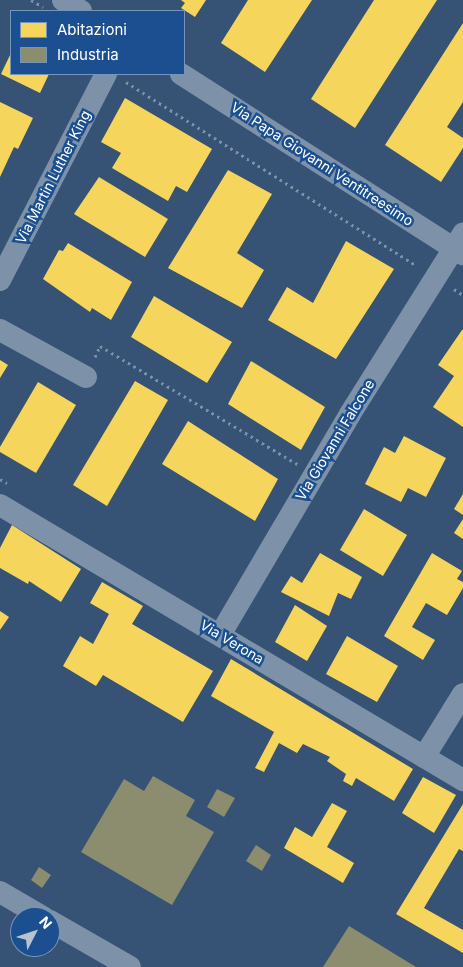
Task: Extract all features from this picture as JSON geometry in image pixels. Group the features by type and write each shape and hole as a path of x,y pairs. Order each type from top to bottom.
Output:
{"street":[{"path":"63,0 79,10"},
{"name":"Via Papa Giovanni Ventitreesimo","path":"183,75 460,246"},
{"name":"Via Martin Luther King","path":"0,280 114,76"},
{"name":"Via Giovanni Falcone","path":"220,635 314,475 436,278 460,246"},
{"path":"0,330 86,377"},
{"name":"Via Verona","path":"0,506 463,780"},
{"path":"424,757 463,694"},
{"path":"0,892 26,907"},
{"path":"60,927 130,967"}],"path":[{"path":"114,76 463,295"},
{"path":"86,377 100,346 314,475"}],"building: Abitazioni":[{"path":"181,0 206,0 195,17 181,8 185,3"},
{"path":"248,0 312,0 265,72 221,43"},
{"path":"374,0 437,0 355,128 311,99"},
{"path":"463,23 463,102 447,127 463,138 463,148 441,182 385,145"},
{"path":"10,55 10,75 49,75 40,93 1,74"},
{"path":"125,98 212,149 187,192 176,186 168,201 112,168 121,153 101,142"},
{"path":"0,102 33,118 18,149 14,147 0,177"},
{"path":"228,170 272,194 237,253 264,270 242,308 168,268"},
{"path":"99,177 168,219 145,257 74,214"},
{"path":"346,241 394,269 336,359 268,320 287,287 313,303"},
{"path":"68,243 132,282 111,320 92,308 90,312 43,279 59,250 63,251"},
{"path":"154,296 232,342 207,383 131,337"},
{"path":"462,330 463,427 433,407 454,376 438,365"},
{"path":"0,360 8,365 0,378"},
{"path":"251,361 325,407 301,450 228,404"},
{"path":"135,381 168,400 107,506 73,485"},
{"path":"38,382 76,405 36,473 0,452 0,447"},
{"path":"188,421 278,479 255,521 162,464"},
{"path":"404,436 446,458 426,497 408,488 401,502 365,484 384,447 395,453"},
{"path":"463,494 463,515 454,509"},
{"path":"364,509 407,535 383,576 340,550"},
{"path":"463,519 463,539 454,533"},
{"path":"12,525 81,569 61,602 29,581 28,584 0,568 0,548"},
{"path":"320,553 362,577 351,599 338,593 329,616 281,592 291,576 302,583"},
{"path":"432,553 462,571 457,579 463,582 463,588 447,615 426,603 412,627 435,640 423,660 384,636"},
{"path":"102,582 143,606 132,624 213,671 183,722 103,675 96,686 63,666 80,636 93,644 109,614 90,603"},
{"path":"295,605 327,626 307,661 275,642"},
{"path":"0,611 9,617 0,630"},
{"path":"347,636 398,666 377,702 326,674"},
{"path":"231,659 413,769 394,801 356,778 352,786 343,781 346,774 327,761 330,757 303,744 297,753 279,743 264,772 255,768 274,732 211,696"},
{"path":"423,777 456,795 434,833 402,813"},
{"path":"332,803 347,811 327,847 354,863 343,883 284,848 295,827 312,837"},
{"path":"463,804 463,851 459,849 424,908 463,930 463,953 396,914"}],"building: Industria":[{"path":"153,776 195,800 186,816 214,832 172,905 81,852 124,779 144,791"},
{"path":"217,789 235,798 224,817 207,807"},
{"path":"256,845 271,855 262,871 246,861"},
{"path":"39,867 51,875 42,888 31,880"},
{"path":"349,926 416,967 323,967"}]}
